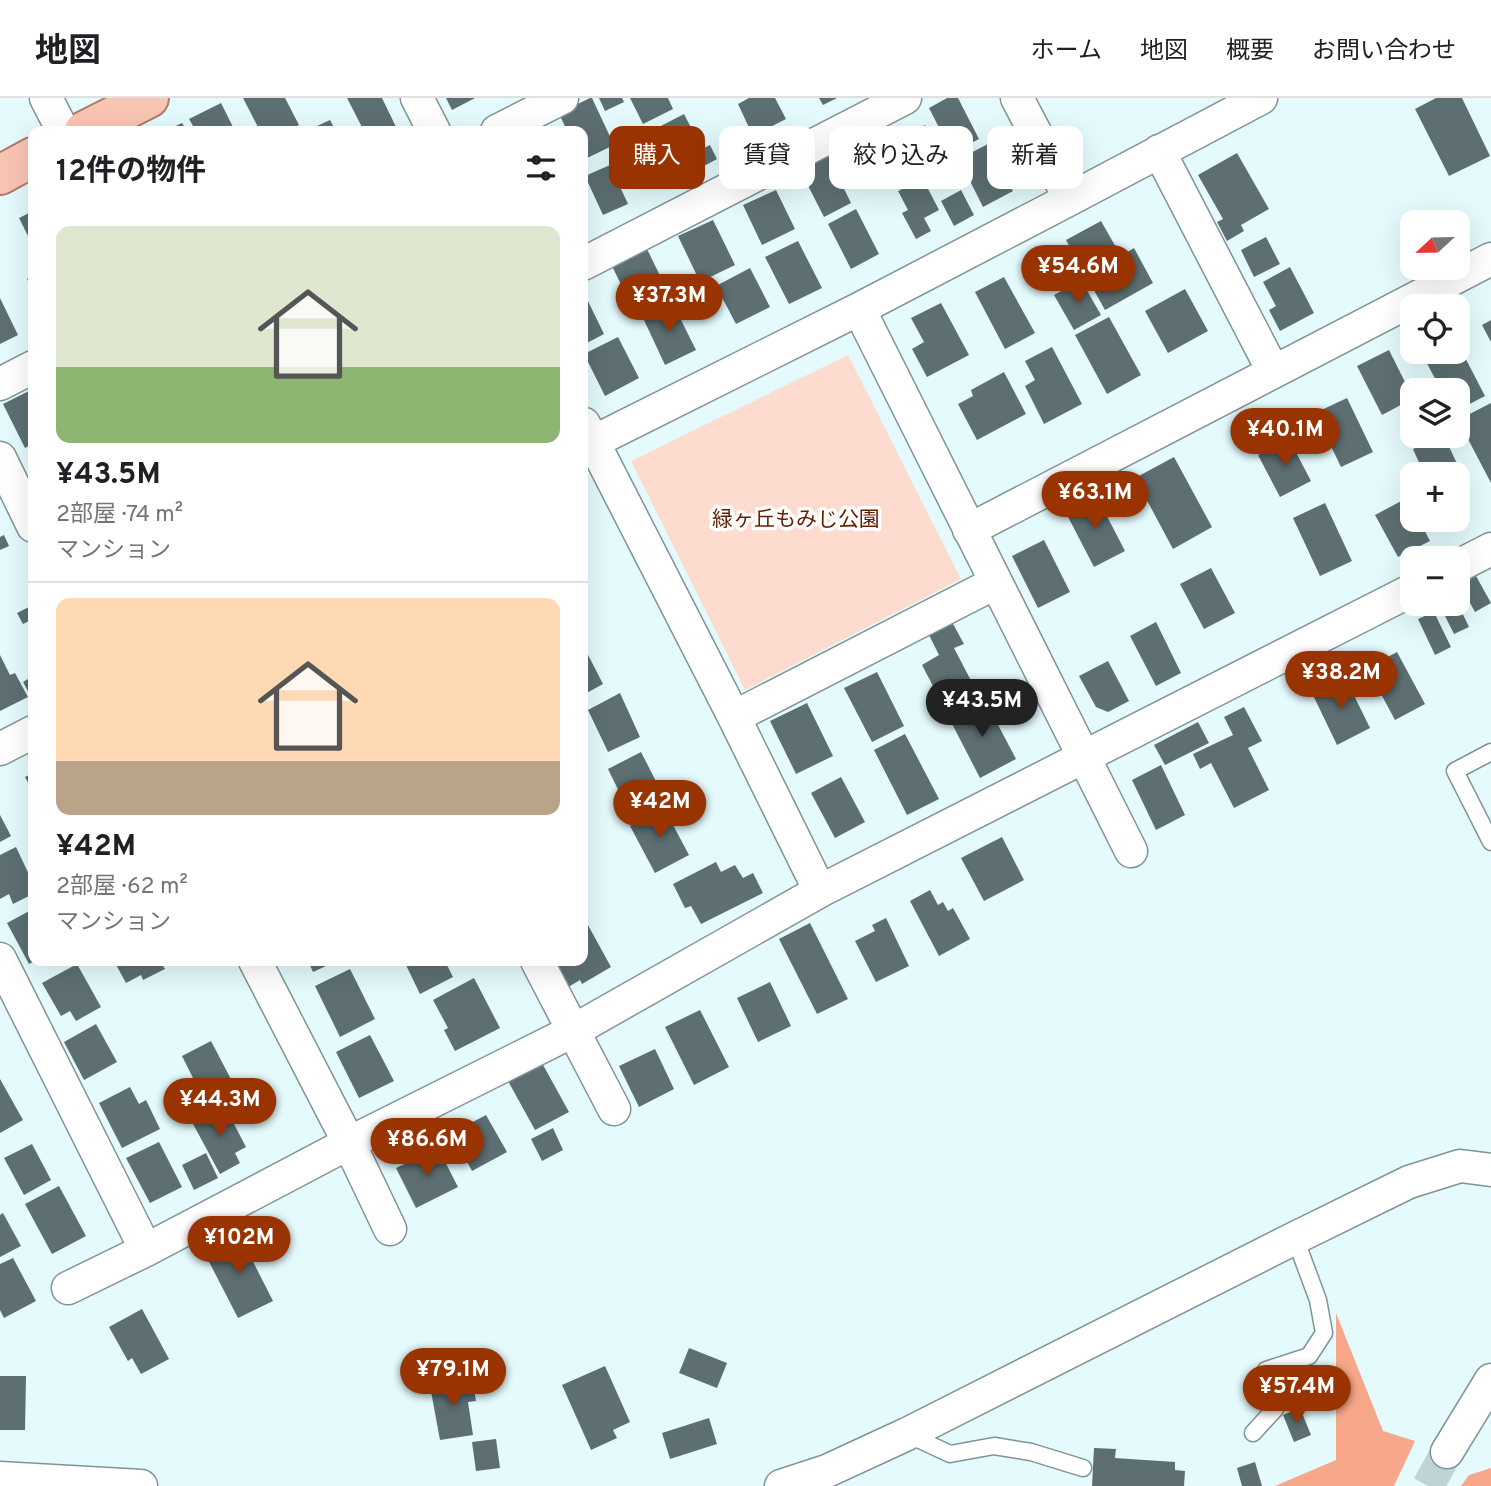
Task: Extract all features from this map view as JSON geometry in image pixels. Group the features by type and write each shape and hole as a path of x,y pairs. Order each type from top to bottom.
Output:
{"main road":[{"path":"94,126 149,98"},
{"path":"0,174 28,160"}],"street":[{"path":"46,98 60,126"},
{"path":"417,98 431,126"},
{"path":"507,126 562,98"},
{"path":"588,261 905,98"},
{"path":"1017,98 1070,199"},
{"path":"588,436 859,309 1261,98"},
{"path":"1159,151 1273,372"},
{"path":"969,530 1491,259"},
{"path":"859,309 1131,851"},
{"path":"0,384 28,370"},
{"path":"588,441 734,717 820,891"},
{"path":"0,458 28,516"},
{"path":"1470,560 1491,549"},
{"path":"734,717 995,583"},
{"path":"68,1288 573,1031 820,891 1400,596"},
{"path":"0,749 28,735"},
{"path":"0,959 146,1250"},
{"path":"258,966 390,1229"},
{"path":"540,966 614,1109"},
{"path":"781,1486 827,1471 907,1434 1409,1182 1460,1166 1491,1170"},
{"path":"1447,1451 1491,1380"},
{"path":"0,1478 141,1486"}],"lane":[{"path":"1491,752 1454,771 1491,842"},
{"path":"1253,1433 1275,1409 1260,1382 1266,1370 1309,1356 1324,1334 1318,1300 1295,1238"},
{"path":"907,1434 950,1454 994,1446 1031,1452 1083,1468"}],"green space":[{"name":"緑ヶ丘もみじ公園","path":"848,355 961,579 745,690 631,461"}],"shaded area":[{"path":"1336,1313 1383,1431 1415,1441 1394,1486 1275,1486 1336,1460"},
{"path":"1491,1468 1491,1486 1461,1486 1469,1475"}],"building":[{"path":"243,98 285,98 299,125 297,126 257,126"},
{"path":"347,98 382,98 396,126 361,126"},
{"path":"446,98 475,98 452,110"},
{"path":"592,98 609,134 609,147 588,158 588,126 565,126 559,113"},
{"path":"599,98 622,98 624,102 605,111"},
{"path":"630,98 668,98 673,109 643,124"},
{"path":"749,98 775,98 786,119 772,126 748,126 738,104"},
{"path":"819,98 837,98 823,105"},
{"path":"947,98 958,98 972,126 938,126 929,108"},
{"path":"1436,98 1462,98 1490,156 1449,176 1415,109"},
{"path":"221,103 232,126 193,126 189,119"},
{"path":"684,114 690,126 661,126"},
{"path":"330,120 333,126 317,126"},
{"path":"543,120 546,126 534,126"},
{"path":"973,127 979,139 973,142"},
{"path":"710,145 717,159 705,165 705,148"},
{"path":"987,145 987,189 1013,191 983,207 973,187 973,152"},
{"path":"1237,153 1269,209 1241,225 1244,231 1227,241 1217,222 1223,219 1198,175"},
{"path":"827,154 829,189 844,189 851,203 824,217 810,189 815,189 815,160"},
{"path":"609,165 609,189 621,189 628,204 603,215 588,182 588,175"},
{"path":"928,189 939,210 924,218 931,231 916,239 902,213 908,210 898,191"},
{"path":"776,190 795,229 762,245 743,205"},
{"path":"961,190 974,215 954,226 941,201"},
{"path":"856,209 879,254 851,269 828,224"},
{"path":"28,214 28,236 19,218"},
{"path":"713,220 735,265 700,282 678,236"},
{"path":"1101,221 1121,256 1134,248 1153,283 1105,310 1066,240"},
{"path":"1266,237 1280,264 1254,277 1241,250"},
{"path":"798,241 822,288 789,304 765,257"},
{"path":"647,249 668,292 633,309 612,266"},
{"path":"1290,267 1314,313 1280,331 1269,310 1276,306 1263,282"},
{"path":"750,268 770,307 736,324 716,286"},
{"path":"1004,277 1035,333 1005,349 975,292"},
{"path":"1081,280 1101,315 1074,330 1054,295"},
{"path":"1185,289 1208,331 1168,353 1145,311"},
{"path":"0,298 18,335 0,344"},
{"path":"588,301 604,334 588,342"},
{"path":"941,303 969,355 927,377 912,349 924,342 911,318"},
{"path":"673,304 696,350 665,365 643,318"},
{"path":"1109,317 1141,375 1107,394 1075,335"},
{"path":"1491,320 1491,342 1482,325"},
{"path":"618,337 639,378 605,396 588,362 588,352"},
{"path":"1052,347 1082,404 1044,424 1025,386 1035,380 1025,361"},
{"path":"1389,350 1403,378 1400,378 1400,405 1382,415 1357,366"},
{"path":"1427,364 1468,364 1485,396 1470,404 1470,378 1435,378"},
{"path":"1004,372 1026,414 977,440 958,404 973,396 971,390"},
{"path":"28,392 28,446 25,448 3,404"},
{"path":"1347,398 1373,452 1341,467 1315,413"},
{"path":"1491,403 1491,483 1470,443 1470,414"},
{"path":"1289,439 1311,481 1280,497 1258,455"},
{"path":"1450,448 1456,462 1419,462 1413,449"},
{"path":"1174,457 1212,527 1173,549 1135,478"},
{"path":"1096,495 1125,551 1094,567 1065,511"},
{"path":"1400,502 1400,532 1425,532 1430,541 1420,546 1400,546 1398,557 1375,515"},
{"path":"1325,503 1352,561 1320,576 1293,518"},
{"path":"4,535 9,546 0,550 0,537"},
{"path":"1044,540 1070,592 1038,608 1012,556"},
{"path":"1211,568 1235,613 1204,629 1180,584"},
{"path":"1476,576 1491,603 1475,612 1470,603 1470,579"},
{"path":"28,608 28,622 23,624 17,613"},
{"path":"1436,616 1451,647 1435,655 1418,619"},
{"path":"1445,616 1464,616 1469,627 1454,634"},
{"path":"952,622 964,644 954,648 978,694 946,711 922,665 939,655 929,635"},
{"path":"1156,622 1181,673 1156,686 1130,636"},
{"path":"1397,652 1425,704 1395,720 1367,668"},
{"path":"0,655 10,675 15,673 28,697 0,711"},
{"path":"588,655 603,684 588,692"},
{"path":"1108,661 1129,701 1108,712 1096,707 1079,676"},
{"path":"877,672 904,726 872,742 844,688"},
{"path":"1345,677 1370,728 1337,745 1312,693"},
{"path":"28,679 28,692 23,682"},
{"path":"620,693 640,737 608,752 588,710"},
{"path":"985,700 1016,759 980,778 949,718"},
{"path":"807,703 833,756 796,774 770,721"},
{"path":"1244,707 1262,741 1248,748 1269,790 1234,808 1211,763 1200,769 1193,754 1233,735 1224,717"},
{"path":"1198,722 1209,743 1165,765 1154,745"},
{"path":"905,734 939,799 907,815 874,750"},
{"path":"641,752 664,797 630,814 608,769"},
{"path":"1161,765 1185,815 1156,830 1132,780"},
{"path":"841,777 865,822 835,838 811,793"},
{"path":"664,808 689,855 655,873 630,826"},
{"path":"0,815 11,836 0,842"},
{"path":"1002,837 1024,880 984,901 961,858"},
{"path":"16,847 28,872 28,896 13,904 9,894 0,899 0,855"},
{"path":"716,862 721,872 735,865 743,878 753,873 763,893 701,924 691,906 685,908 673,884"},
{"path":"930,890 938,905 943,902 948,911 953,908 970,939 939,956 910,901"},
{"path":"28,912 28,962 7,923"},
{"path":"886,918 909,966 876,982 855,941 875,931 872,925"},
{"path":"810,923 848,999 817,1014 779,939"},
{"path":"588,925 611,967 582,984 580,980 565,989 553,966 588,966"},
{"path":"78,966 101,1007 76,1021 70,1011 61,1016 42,983"},
{"path":"117,966 163,966 165,969 143,980 141,975 126,983"},
{"path":"310,966 326,966 313,972"},
{"path":"406,966 448,966 453,977 420,994"},
{"path":"350,969 375,1019 340,1037 315,986"},
{"path":"474,978 500,1028 455,1051 444,1030 448,1028 433,1000"},
{"path":"770,982 791,1026 758,1042 737,998"},
{"path":"700,1010 729,1067 694,1085 665,1027"},
{"path":"96,1024 117,1062 84,1080 64,1042"},
{"path":"370,1035 394,1081 359,1098 336,1052"},
{"path":"211,1041 234,1085 204,1100 182,1056"},
{"path":"655,1049 674,1089 639,1107 619,1066"},
{"path":"542,1063 569,1112 535,1130 508,1081"},
{"path":"0,1079 23,1120 0,1133"},
{"path":"130,1087 139,1104 146,1100 160,1129 122,1148 99,1103"},
{"path":"224,1105 246,1147 235,1153 240,1163 220,1174 192,1122"},
{"path":"486,1115 507,1152 472,1171 452,1133"},
{"path":"553,1128 563,1150 542,1161 531,1139"},
{"path":"159,1142 182,1187 150,1203 126,1158"},
{"path":"32,1144 51,1180 24,1195 4,1158"},
{"path":"438,1148 458,1187 416,1208 396,1168"},
{"path":"206,1153 218,1178 194,1190 182,1165"},
{"path":"59,1186 86,1236 52,1254 25,1204"},
{"path":"3,1213 21,1246 0,1257 0,1215"},
{"path":"239,1234 273,1301 238,1318 204,1252"},
{"path":"13,1258 36,1301 4,1318 0,1310 0,1264"},
{"path":"142,1309 169,1359 141,1374 132,1358 128,1361 109,1327"},
{"path":"689,1348 727,1363 717,1388 679,1373"},
{"path":"605,1366 630,1422 613,1430 617,1438 591,1450 562,1385"},
{"path":"0,1376 26,1376 25,1430 0,1430"},
{"path":"472,1378 476,1401 468,1402 473,1435 440,1440 430,1386"},
{"path":"1300,1408 1311,1435 1294,1442 1283,1415"},
{"path":"709,1418 717,1444 670,1459 662,1433"},
{"path":"496,1439 500,1468 476,1471 472,1442"},
{"path":"1094,1448 1116,1449 1115,1458 1175,1462 1175,1470 1185,1471 1184,1486 1092,1486"},
{"path":"1255,1462 1262,1486 1242,1486 1237,1468"}],"tunnel":[{"path":"1428,1486 1447,1452"}]}
